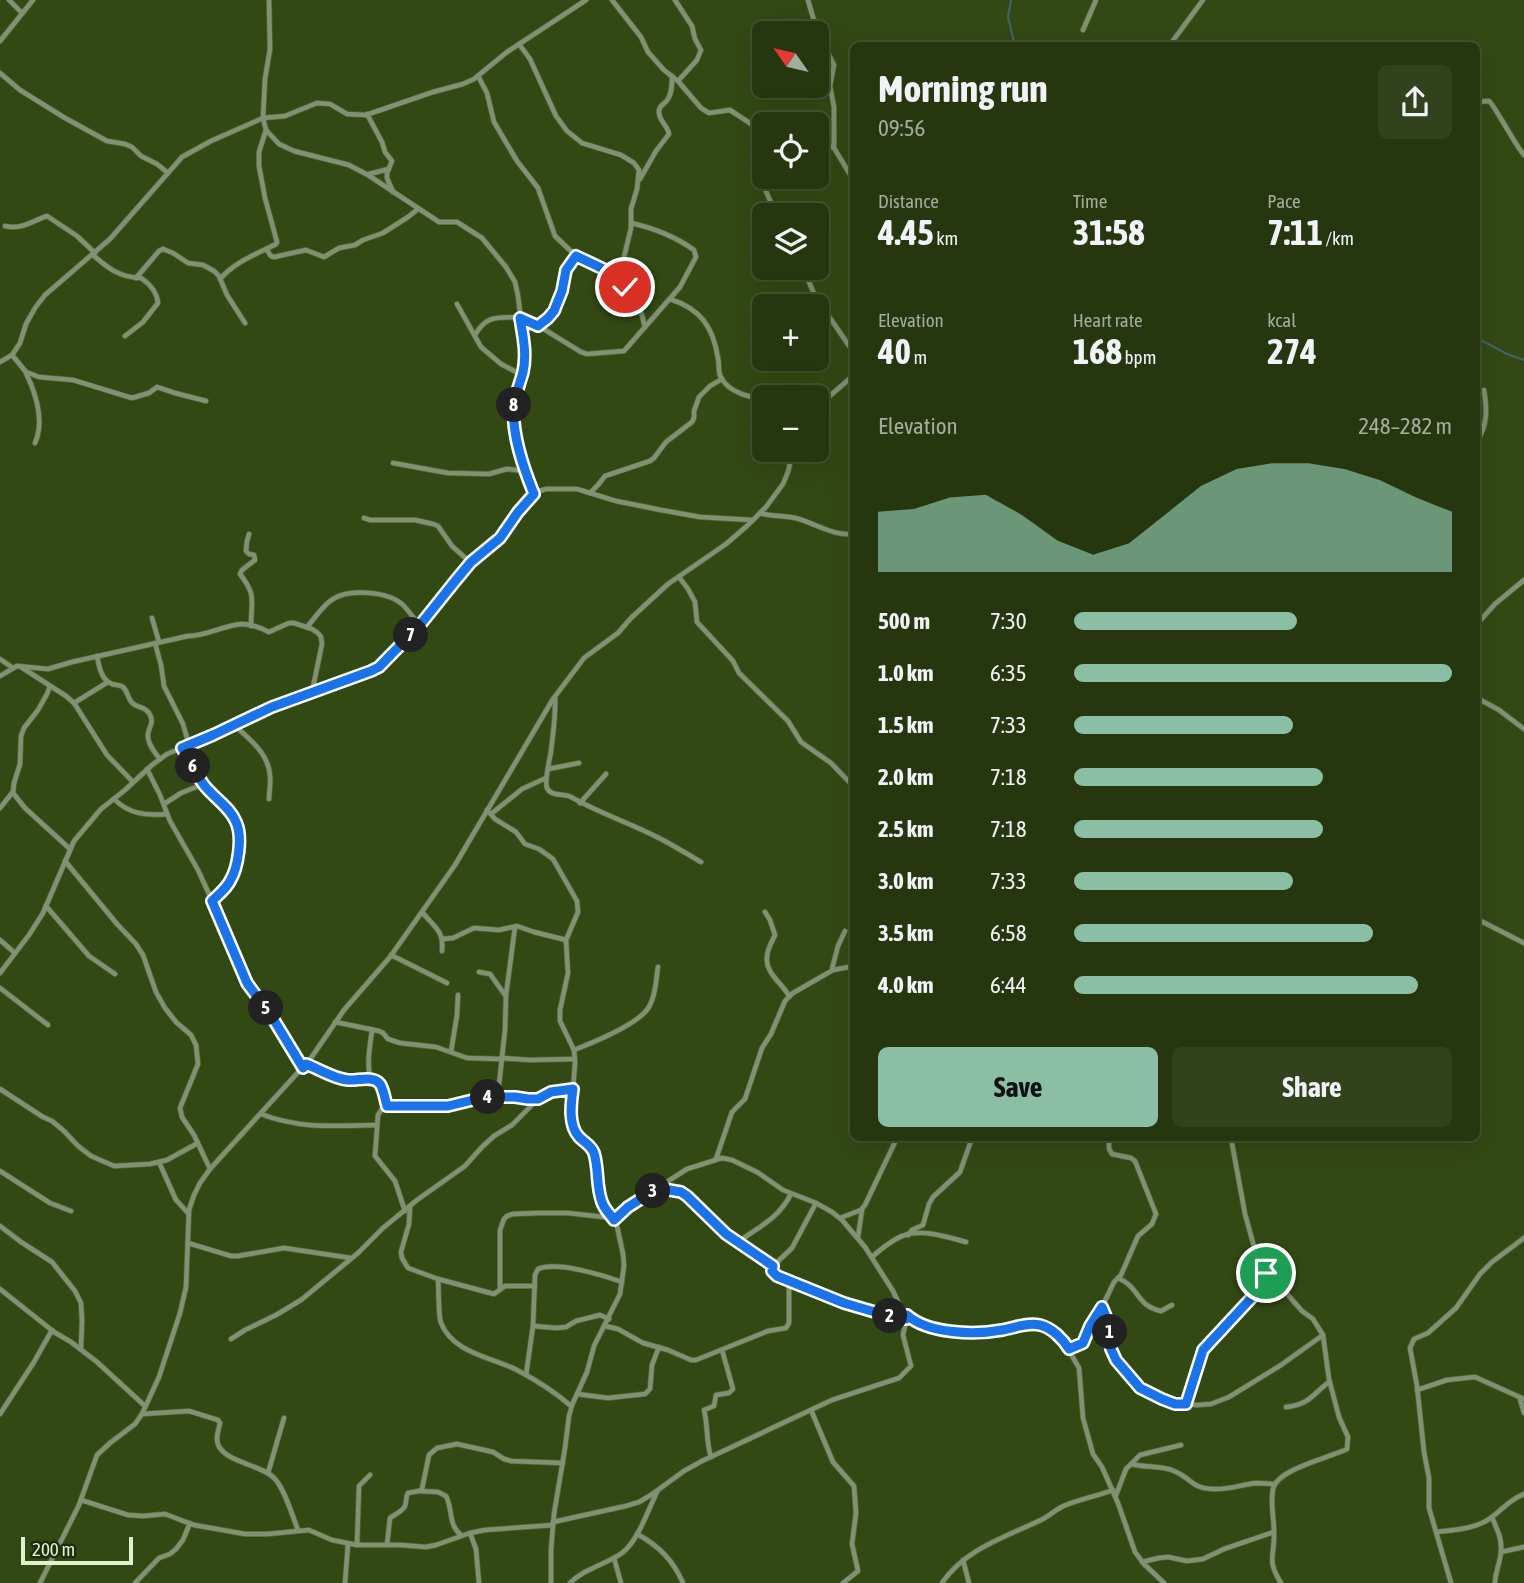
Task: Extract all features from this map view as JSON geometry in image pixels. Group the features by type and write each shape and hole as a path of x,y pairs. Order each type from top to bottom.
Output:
{"street":[{"path":"9,0 22,13"},
{"path":"0,41 33,0"},
{"path":"269,0 270,48 263,118 266,130 279,144 294,151 349,165 368,174 439,222 457,222 482,238 515,282 524,345 522,375 514,402 515,428 525,471 534,494"},
{"path":"0,362 12,355 20,343 26,324 45,295 124,225 182,157 263,118 285,116 317,103 330,104 347,114 367,114 463,84 586,0"},
{"path":"612,0 641,37 648,52 701,108 709,113 730,110 752,126"},
{"path":"675,0 692,26 701,50 697,60 678,81"},
{"path":"808,0 821,41 834,65 830,86 834,107 834,148"},
{"path":"1083,30 1096,0"},
{"path":"1172,42 1203,0"},
{"path":"519,44 530,59 556,116 567,131 582,143 621,155 634,163 639,170 631,223 618,279"},
{"path":"0,73 20,90 65,118 107,141 132,147 141,156 157,163 169,173"},
{"path":"478,76 487,93 493,120 512,154 538,188 555,236 576,256 614,274 641,312 645,327"},
{"path":"638,183 669,134 658,112 670,95 672,76"},
{"path":"1480,102 1492,103 1524,155"},
{"path":"367,114 382,142 384,152 392,161 387,178 393,192"},
{"path":"220,279 229,268 276,244 278,240 265,198 259,166 259,152 266,130"},
{"path":"829,144 850,174"},
{"path":"368,174 389,169"},
{"path":"266,249 274,257 306,250 324,257 339,248 355,245 383,233 418,209"},
{"path":"5,226 22,227 47,215 77,236 119,275 141,278 152,287 159,301 143,322 125,336"},
{"path":"475,335 482,324 494,317 520,317 580,352 587,354 624,351 680,287 696,257 691,247 631,223"},
{"path":"136,278 163,249 188,263 203,265 214,271 220,279 245,323"},
{"path":"538,326 554,311 566,270 576,256"},
{"path":"808,280 815,296 850,348"},
{"path":"670,299 698,314 708,326 713,338 719,362 718,372 722,379 734,390 752,397"},
{"path":"457,304 481,347 501,364 522,375"},
{"path":"12,355 26,372 33,388 39,415 39,430 35,443"},
{"path":"26,372 39,377 73,380 132,398 149,393 157,387 206,401"},
{"path":"829,397 850,378"},
{"path":"589,493 605,476 644,464 654,458 666,442 692,422 696,404 703,393 722,379"},
{"path":"1480,436 1486,417 1484,390"},
{"path":"40,1583 80,1500 97,1455 135,1424 159,1377 186,1287 189,1214 200,1183 304,1066 335,1022 391,955 457,862 489,812 555,696 584,659 618,633 651,599 726,544 753,520 783,484 790,462"},
{"path":"393,463 448,473 489,474 507,469 525,471"},
{"path":"0,973 29,935 46,906 70,849 92,818 160,759 272,707 379,667 420,625 471,562 500,538 534,494 546,489 577,489 616,501 683,514 753,520"},
{"path":"760,513 798,519 838,533 850,534"},
{"path":"364,518 415,520 438,526 452,546 471,562"},
{"path":"249,534 246,551 254,555 255,559 240,574 251,592 251,626"},
{"path":"680,577 695,602 695,619 733,661 744,680 788,721 801,742 831,763 850,784"},
{"path":"1480,621 1524,580"},
{"path":"306,627 334,598 354,593 383,594 395,599 420,625"},
{"path":"152,618 164,686 183,724 189,745"},
{"path":"0,676 16,667 48,669 240,625 269,632 289,623 306,627 321,637 322,644 312,692"},
{"path":"97,656 102,674 108,682 122,687 132,704 150,714 152,725 148,735 149,744 160,759"},
{"path":"0,659 50,686 74,703 107,755 133,782"},
{"path":"74,703 108,682"},
{"path":"0,808 13,793 24,728 38,710 50,686"},
{"path":"555,696 556,708 547,778 550,791 570,796 659,838 701,862"},
{"path":"1480,700 1524,729"},
{"path":"234,725 261,751 267,761 270,775 269,799"},
{"path":"182,748 204,784 230,812 238,826 238,856 231,880 212,901"},
{"path":"548,769 579,763"},
{"path":"147,769 167,814 198,870 247,983 304,1066 351,1081 371,1079 378,1082 387,1106"},
{"path":"580,803 606,774"},
{"path":"489,812 522,789 547,778"},
{"path":"163,804 186,790 204,784"},
{"path":"13,793 24,808 70,849"},
{"path":"114,799 122,807 134,812 167,814"},
{"path":"489,812 516,832 525,844 539,849 553,859 577,901 578,912 566,940 568,973 560,1021 574,1050 571,1116 580,1138 589,1144 594,1153 599,1195 603,1206 614,1219 624,1254 620,1294 594,1346 587,1372 571,1406 553,1523 551,1583"},
{"path":"65,861 136,944 165,1008 191,1035 196,1045 198,1064 180,1108 211,1169"},
{"path":"46,906 89,956 115,974"},
{"path":"422,912 440,932 443,939 442,951"},
{"path":"765,912 775,935 768,950 767,963 771,973 789,996"},
{"path":"1480,921 1524,943"},
{"path":"443,939 453,938 474,928 499,930 520,926 566,940"},
{"path":"495,1097 499,1085 514,927"},
{"path":"832,970 845,931"},
{"path":"0,940 15,953"},
{"path":"391,955 447,984"},
{"path":"574,1050 620,1029 646,1012 652,1000 658,967"},
{"path":"716,1160 726,1126 732,1112 745,1099 762,1048 771,1034 781,1006 789,996 832,970 850,967"},
{"path":"479,972 490,974 506,996"},
{"path":"0,988 48,1025"},
{"path":"450,1052 458,995"},
{"path":"335,1022 383,1033 388,1039 400,1043 436,1047 467,1058 575,1059"},
{"path":"371,1079 368,1058 372,1030"},
{"path":"231,1339 301,1300 383,1228 435,1186 465,1166 482,1147 512,1125 538,1099 551,1092 573,1089"},
{"path":"0,1090 58,1126 91,1156 114,1166 167,1160 198,1143"},
{"path":"405,1211 396,1181 376,1158 377,1125 381,1109 387,1106 448,1106 485,1097 538,1099"},
{"path":"261,1114 302,1124 377,1125"},
{"path":"858,1237 862,1209 896,1141"},
{"path":"908,1235 923,1225 933,1197 960,1172 971,1141"},
{"path":"1069,1349 1083,1343 1138,1236 1152,1224 1156,1214 1135,1161 1112,1154 1109,1141"},
{"path":"1232,1141 1253,1243 1261,1264 1266,1273 1313,1319 1322,1335 1329,1382 1348,1437 1348,1447 1331,1457 1289,1472 1274,1484 1272,1496 1275,1532 1272,1566 1281,1583"},
{"path":"80,1500 128,1515 164,1514 190,1523 245,1534 309,1530 348,1544 426,1547 470,1533 553,1523 639,1502 684,1471 711,1457 832,1400 899,1378 911,1366 903,1335 906,1317 893,1291 858,1237 840,1218 816,1203 772,1184 744,1165 722,1158 687,1169 614,1219 539,1213 507,1216 500,1230 500,1289"},
{"path":"159,1162 176,1200 189,1214"},
{"path":"0,1171 50,1203 71,1211"},
{"path":"658,1188 681,1192 687,1196 726,1234 773,1266"},
{"path":"738,1242 776,1216 791,1194"},
{"path":"816,1203 792,1248 773,1266 772,1271 775,1274 844,1303 892,1317 906,1317 927,1326 968,1333 990,1332 1029,1324 1041,1325 1064,1342 1079,1368 1083,1418 1093,1454 1116,1496 1135,1552 1164,1583"},
{"path":"410,1206 409,1224 401,1252 408,1268 491,1294 502,1287 534,1286"},
{"path":"840,1218 862,1209"},
{"path":"0,1226 52,1262 75,1291 80,1303 82,1321 81,1350"},
{"path":"872,1257 894,1241 908,1235 935,1234 966,1242"},
{"path":"1451,1583 1429,1508 1429,1478 1410,1348 1414,1339 1428,1333 1456,1308 1492,1262 1524,1238"},
{"path":"188,1243 231,1256 284,1248 351,1258"},
{"path":"526,1375 538,1269 544,1266 591,1273 622,1282"},
{"path":"1186,1404 1203,1350 1272,1277"},
{"path":"1118,1278 1133,1288 1146,1306 1161,1311 1172,1305"},
{"path":"438,1279 440,1321 452,1340 526,1375 571,1406"},
{"path":"605,1326 691,1360 768,1331 786,1328 789,1323 789,1280"},
{"path":"0,1289 81,1350 145,1406"},
{"path":"1102,1307 1116,1360 1140,1388 1175,1404 1211,1404 1229,1397 1281,1365 1322,1335"},
{"path":"533,1326 566,1327 576,1321 600,1315 609,1319"},
{"path":"0,1414 52,1330"},
{"path":"577,1394 608,1398 645,1394 650,1389 652,1365 659,1347"},
{"path":"711,1457 705,1410 714,1406 716,1395 733,1390 722,1350"},
{"path":"1417,1390 1447,1380 1475,1377 1522,1399 1524,1413"},
{"path":"1286,1407 1302,1404 1329,1382"},
{"path":"811,1410 833,1462 854,1486 856,1513 852,1544 858,1571 843,1583"},
{"path":"142,1414 189,1411 216,1419 220,1423 217,1441 219,1447 232,1458 268,1473 276,1480 298,1530"},
{"path":"268,1473 284,1418"},
{"path":"419,1492 422,1489 429,1455 437,1448 457,1444 493,1452 504,1460 563,1463"},
{"path":"1116,1496 1126,1469 1145,1452 1181,1444"},
{"path":"1131,1464 1171,1469 1195,1487 1226,1489 1257,1483 1274,1484"},
{"path":"357,1545 359,1486 370,1475"},
{"path":"942,1583 963,1559 988,1544 1046,1518 1063,1506 1113,1490"},
{"path":"570,1583 580,1574 623,1553 631,1545 658,1491"},
{"path":"387,1545 390,1517 403,1509 408,1493 438,1492 446,1496 452,1523 457,1533 462,1535"},
{"path":"1436,1532 1479,1525 1508,1502 1524,1494"},
{"path":"1492,1517 1500,1535 1502,1552 1495,1583"},
{"path":"135,1583 159,1558 176,1549 190,1523"},
{"path":"1142,1562 1168,1557 1187,1561 1203,1559 1275,1532"},
{"path":"470,1533 476,1549 479,1583"},
{"path":"637,1534 665,1554 683,1583"},
{"path":"345,1583 348,1544"},
{"path":"1502,1552 1524,1547"},
{"path":"614,1558 621,1583"},
{"path":"963,1559 969,1583"}],"waterway":[{"path":"1011,0 1008,17 1014,42"},
{"path":"1480,340 1524,360"}],"route":[{"path":"625,287 614,274 576,256 566,270 562,291 551,316 538,326 520,318 524,369 514,402 515,428 534,494 507,530 471,562 407,640 379,667 371,671 272,707 182,748 204,785 230,812 238,826 238,856 231,880 212,901 254,995 272,1017 303,1068 306,1064 351,1081 371,1079 378,1082 387,1106 443,1107 485,1097 538,1099 551,1092 573,1089 571,1116 580,1138 589,1144 594,1153 599,1195 603,1206 614,1220 628,1207 658,1188 681,1192 726,1234 773,1266 772,1271 777,1276 844,1303 892,1317 906,1319 907,1315 927,1326 949,1330 990,1332 1029,1324 1041,1325 1069,1349 1083,1343 1102,1307 1116,1360 1140,1388 1175,1404 1186,1404 1203,1350 1272,1277 1266,1273"}]}
